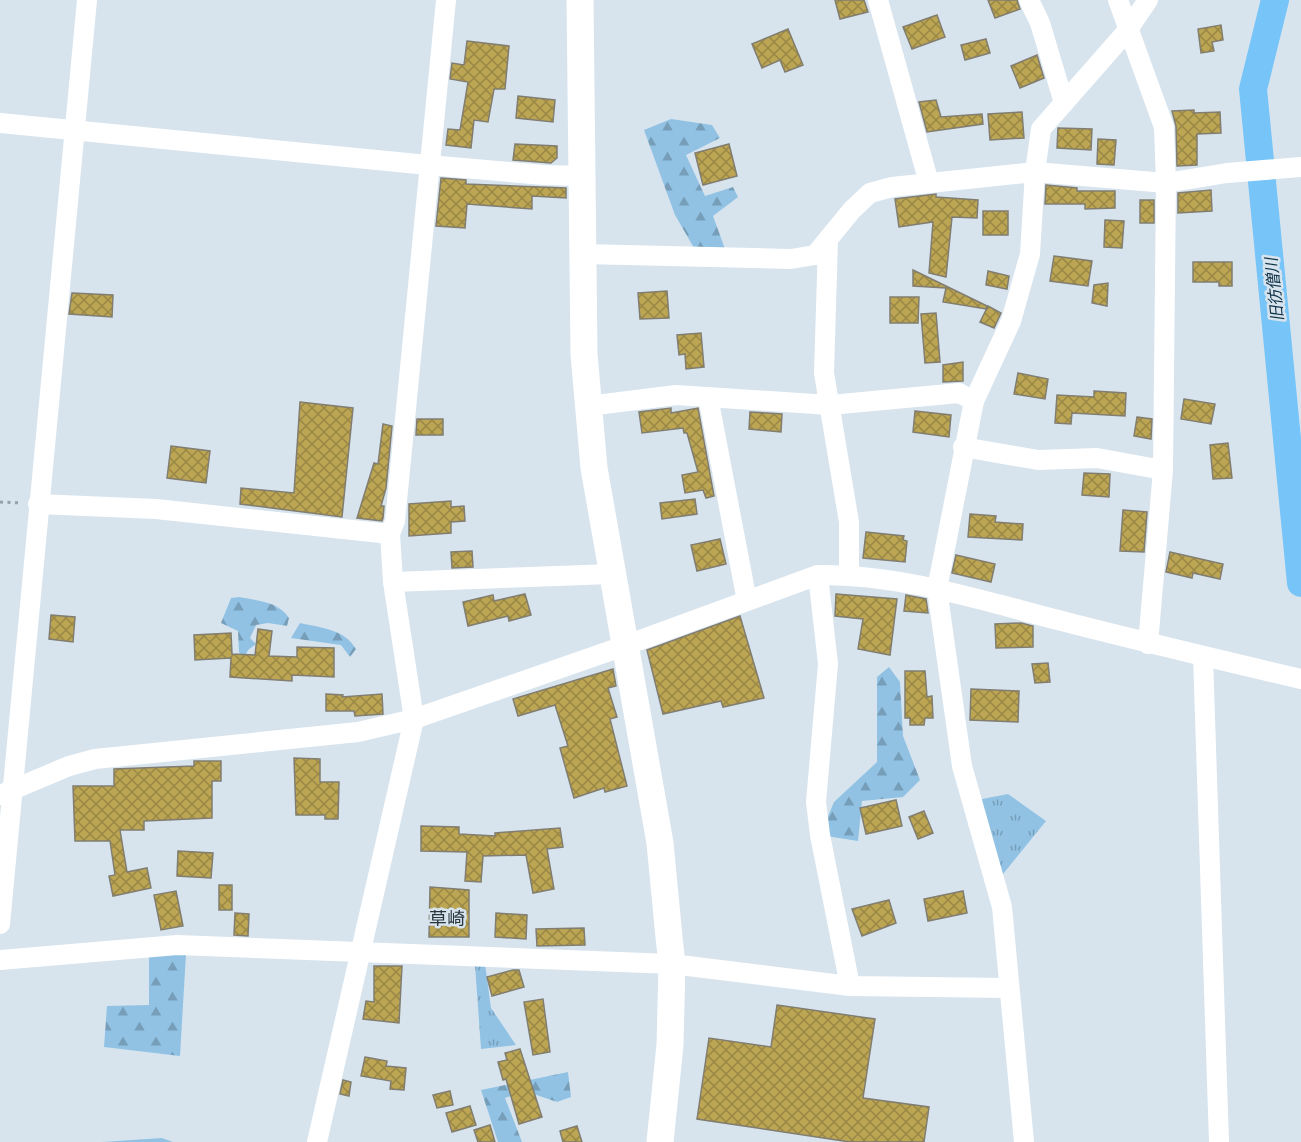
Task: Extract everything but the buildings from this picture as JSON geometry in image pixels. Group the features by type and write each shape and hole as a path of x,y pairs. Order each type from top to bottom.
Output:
{"street":[{"path":"0,924 6,793 62,285 87,0"},
{"path":"317,1142 414,719 393,582 390,534 395,521 428,165 446,0"},
{"path":"580,0 584,354 588,406 594,468 660,843 672,964 670,1046 660,1142"},
{"path":"878,0 929,183"},
{"path":"1029,0 1040,23 1064,102"},
{"path":"1118,0 1127,31 1164,127 1167,183 1163,470 1149,644"},
{"path":"1024,1142 1002,907 962,766 937,589 963,447 974,401 1011,321 1030,254 1035,172 1041,129 1127,31 1148,0"},
{"path":"0,123 428,165 582,176"},
{"path":"583,254 791,258 815,255 852,210 870,193 929,183 1035,172 1167,183 1227,173 1301,167"},
{"path":"828,241 824,373 849,522 849,574"},
{"path":"588,406 676,395 830,405 959,393 974,401"},
{"path":"708,397 747,601"},
{"path":"963,447 1038,460 1097,458 1163,470"},
{"path":"38,504 156,509 390,534"},
{"path":"393,582 612,574"},
{"path":"6,793 69,766 116,755 358,732 414,719 624,646 818,574 849,574 937,589 1149,644 1301,679"},
{"path":"818,574 828,664 816,802 820,835 850,986"},
{"path":"1203,656 1219,1142"},
{"path":"0,960 177,945 361,954 672,964 850,986 1008,988"}],"path":[{"path":"0,502 38,504"}],"green space":[{"path":"671,119 712,125 720,138 686,155 705,196 733,187 738,197 713,216 728,257 694,248 675,215 644,130"},
{"path":"239,597 273,605 289,618 287,626 268,623 256,625 250,638 256,644 248,650 244,659 239,652 238,631 221,623 231,598"},
{"path":"300,623 339,633 356,649 350,657 341,645 291,638"},
{"path":"889,667 900,682 903,736 920,780 903,797 862,801 858,841 820,835 834,802 877,762 877,677"},
{"path":"1008,794 1046,821 995,884 972,801"},
{"path":"186,954 180,1056 104,1047 107,1006 149,1005 149,956"},
{"path":"485,964 491,1008 516,1045 481,1049 475,965"},
{"path":"568,1072 571,1097 557,1102 525,1091 505,1098 522,1142 498,1142 481,1090"},
{"path":"162,1138 173,1142 102,1142"}],"waterway":[{"name":"旧彷僧川","path":"1275,0 1253,89 1301,583"}],"district":[{"name":"草崎","path":"447,917"}]}
